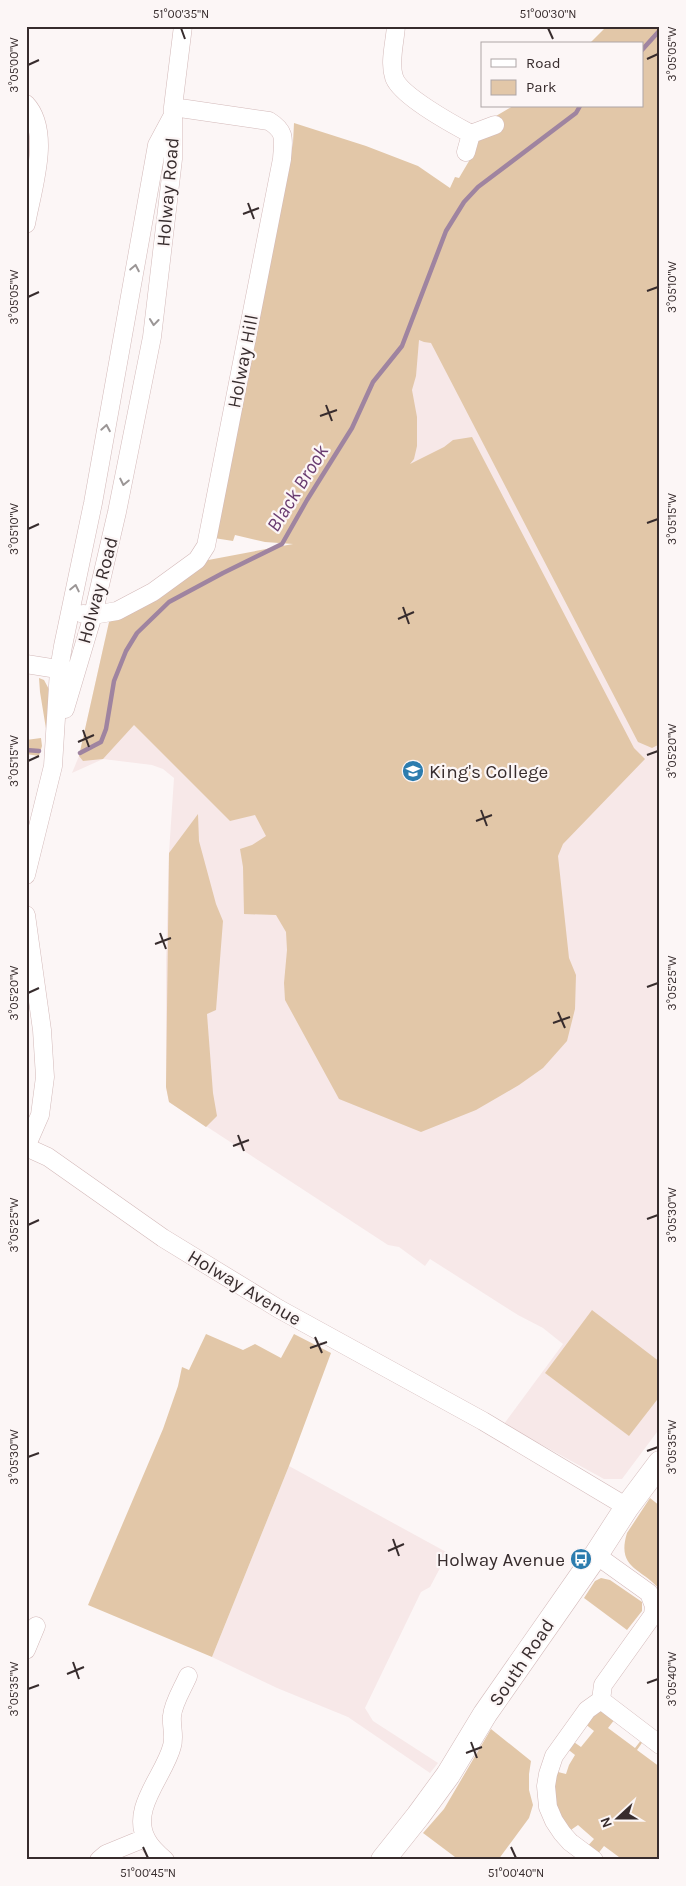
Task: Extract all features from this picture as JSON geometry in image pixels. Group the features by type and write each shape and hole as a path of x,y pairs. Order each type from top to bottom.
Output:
{"main road":[{"name":"South Road","path":"383,1860 448,1774 485,1714 596,1555 627,1507 660,1463"}],"street":[{"path":"172,112 183,26"},
{"path":"396,26 393,77 397,84 446,121 471,134 496,124"},
{"path":"26,104 36,121 40,136 37,168 28,200 26,224"},
{"name":"Holway Road","path":"26,875 53,766 67,671 70,612 93,503 157,145 172,112"},
{"name":"Holway Road","path":"67,671 93,615 117,512 152,337 172,160 172,112"},
{"name":"Holway Hill","path":"70,612 93,615 117,612 153,592 197,560 206,546 282,159 283,137 279,127 269,121 172,112"},
{"path":"466,152 471,134"},
{"path":"26,664 67,671"},
{"path":"26,915 30,966 42,1030 45,1077 40,1115 26,1147"},
{"name":"Holway Avenue","path":"26,1147 48,1157 163,1238 272,1304 483,1420 627,1507"},
{"path":"594,1860 570,1842 554,1821 548,1807 546,1786 548,1774 554,1756 587,1710 601,1700 603,1685 654,1628 654,1606 649,1593 596,1555"},
{"path":"26,1650 36,1626"},
{"path":"165,1860 151,1847 145,1838 142,1827 144,1809 146,1798 166,1765 172,1748 174,1737 172,1715 188,1676"},
{"path":"601,1700 660,1745"},
{"path":"99,1860 106,1854 145,1838"}],"shaded area":[{"name":"King's College","path":"660,63 660,1428 622,1479 604,1479 504,1424 563,1344 543,1328 518,1315 430,1259 425,1266 399,1247 388,1245 169,1102 166,1087 166,960 169,853 174,778 163,769 152,765 103,759 72,773 79,756 105,640 297,543 383,381 455,177 459,179 637,108 644,108 644,101"},
{"path":"289,1466 448,1553 430,1587 421,1592 365,1708 373,1721 438,1763 430,1773 348,1717 277,1688 212,1657"}],"green space":[{"name":"King's College","path":"607,26 660,26 660,744 652,748 638,742 431,343 419,340 416,376 412,390 417,417 417,446 414,459 410,464 444,447 453,440 472,437 634,748 645,759 563,844 558,856 569,958 576,975 575,1009 567,1041 543,1068 519,1085 476,1110 421,1132 339,1099 285,1000 286,932 276,915 244,914 243,867 240,849 252,845 266,836 255,815 230,821 134,725 103,759 83,761 79,756 109,622 148,602 203,561 293,544 265,542 235,535 233,541 214,538 293,143 294,123 366,146 418,166 450,188 455,177 459,178 472,156 478,141 501,127 496,116 510,108 644,108 644,42 591,42"},
{"path":"39,678 44,680 52,695 48,741 40,692"},
{"path":"41,738 42,746 39,756 26,754 26,740"},
{"path":"198,814 199,841 216,904 223,921 216,1010 207,1014 213,1093 217,1116 206,1127 169,1102 166,1087 169,853"},
{"path":"592,1310 660,1362 660,1396 629,1436 545,1373"},
{"path":"206,1334 243,1350 255,1344 281,1358 294,1334 331,1353 289,1466 212,1657 88,1605 163,1429 178,1386 182,1367 189,1370"},
{"path":"650,1498 660,1506 660,1590 633,1567 625,1554 627,1533"},
{"path":"601,1578 610,1580 642,1602 642,1611 627,1630 584,1598 595,1581"},
{"path":"601,1711 615,1719 608,1728 635,1748 642,1739 644,1740 637,1750 660,1767 660,1860 623,1860 604,1846 597,1855 586,1848 594,1839 578,1825 568,1832 557,1810 554,1771 566,1774 575,1755 565,1747 571,1740 581,1747 594,1731 584,1723"},
{"path":"491,1729 531,1761 529,1790 533,1805 529,1818 498,1860 459,1860 423,1833 444,1809"}],"waterway":[{"name":"Black Brook","path":"644,48 660,30"},
{"name":"Black Brook","path":"80,753 101,742 106,729 114,681 126,651 137,633 169,602 282,544 352,428 373,382 402,346 446,231 464,202 478,187 576,113 579,108"},
{"name":"Black Brook","path":"26,750 39,751"}],"place":[{"name":"King's College","path":"413,771"},
{"name":"Holway Avenue","path":"581,1559"}]}
